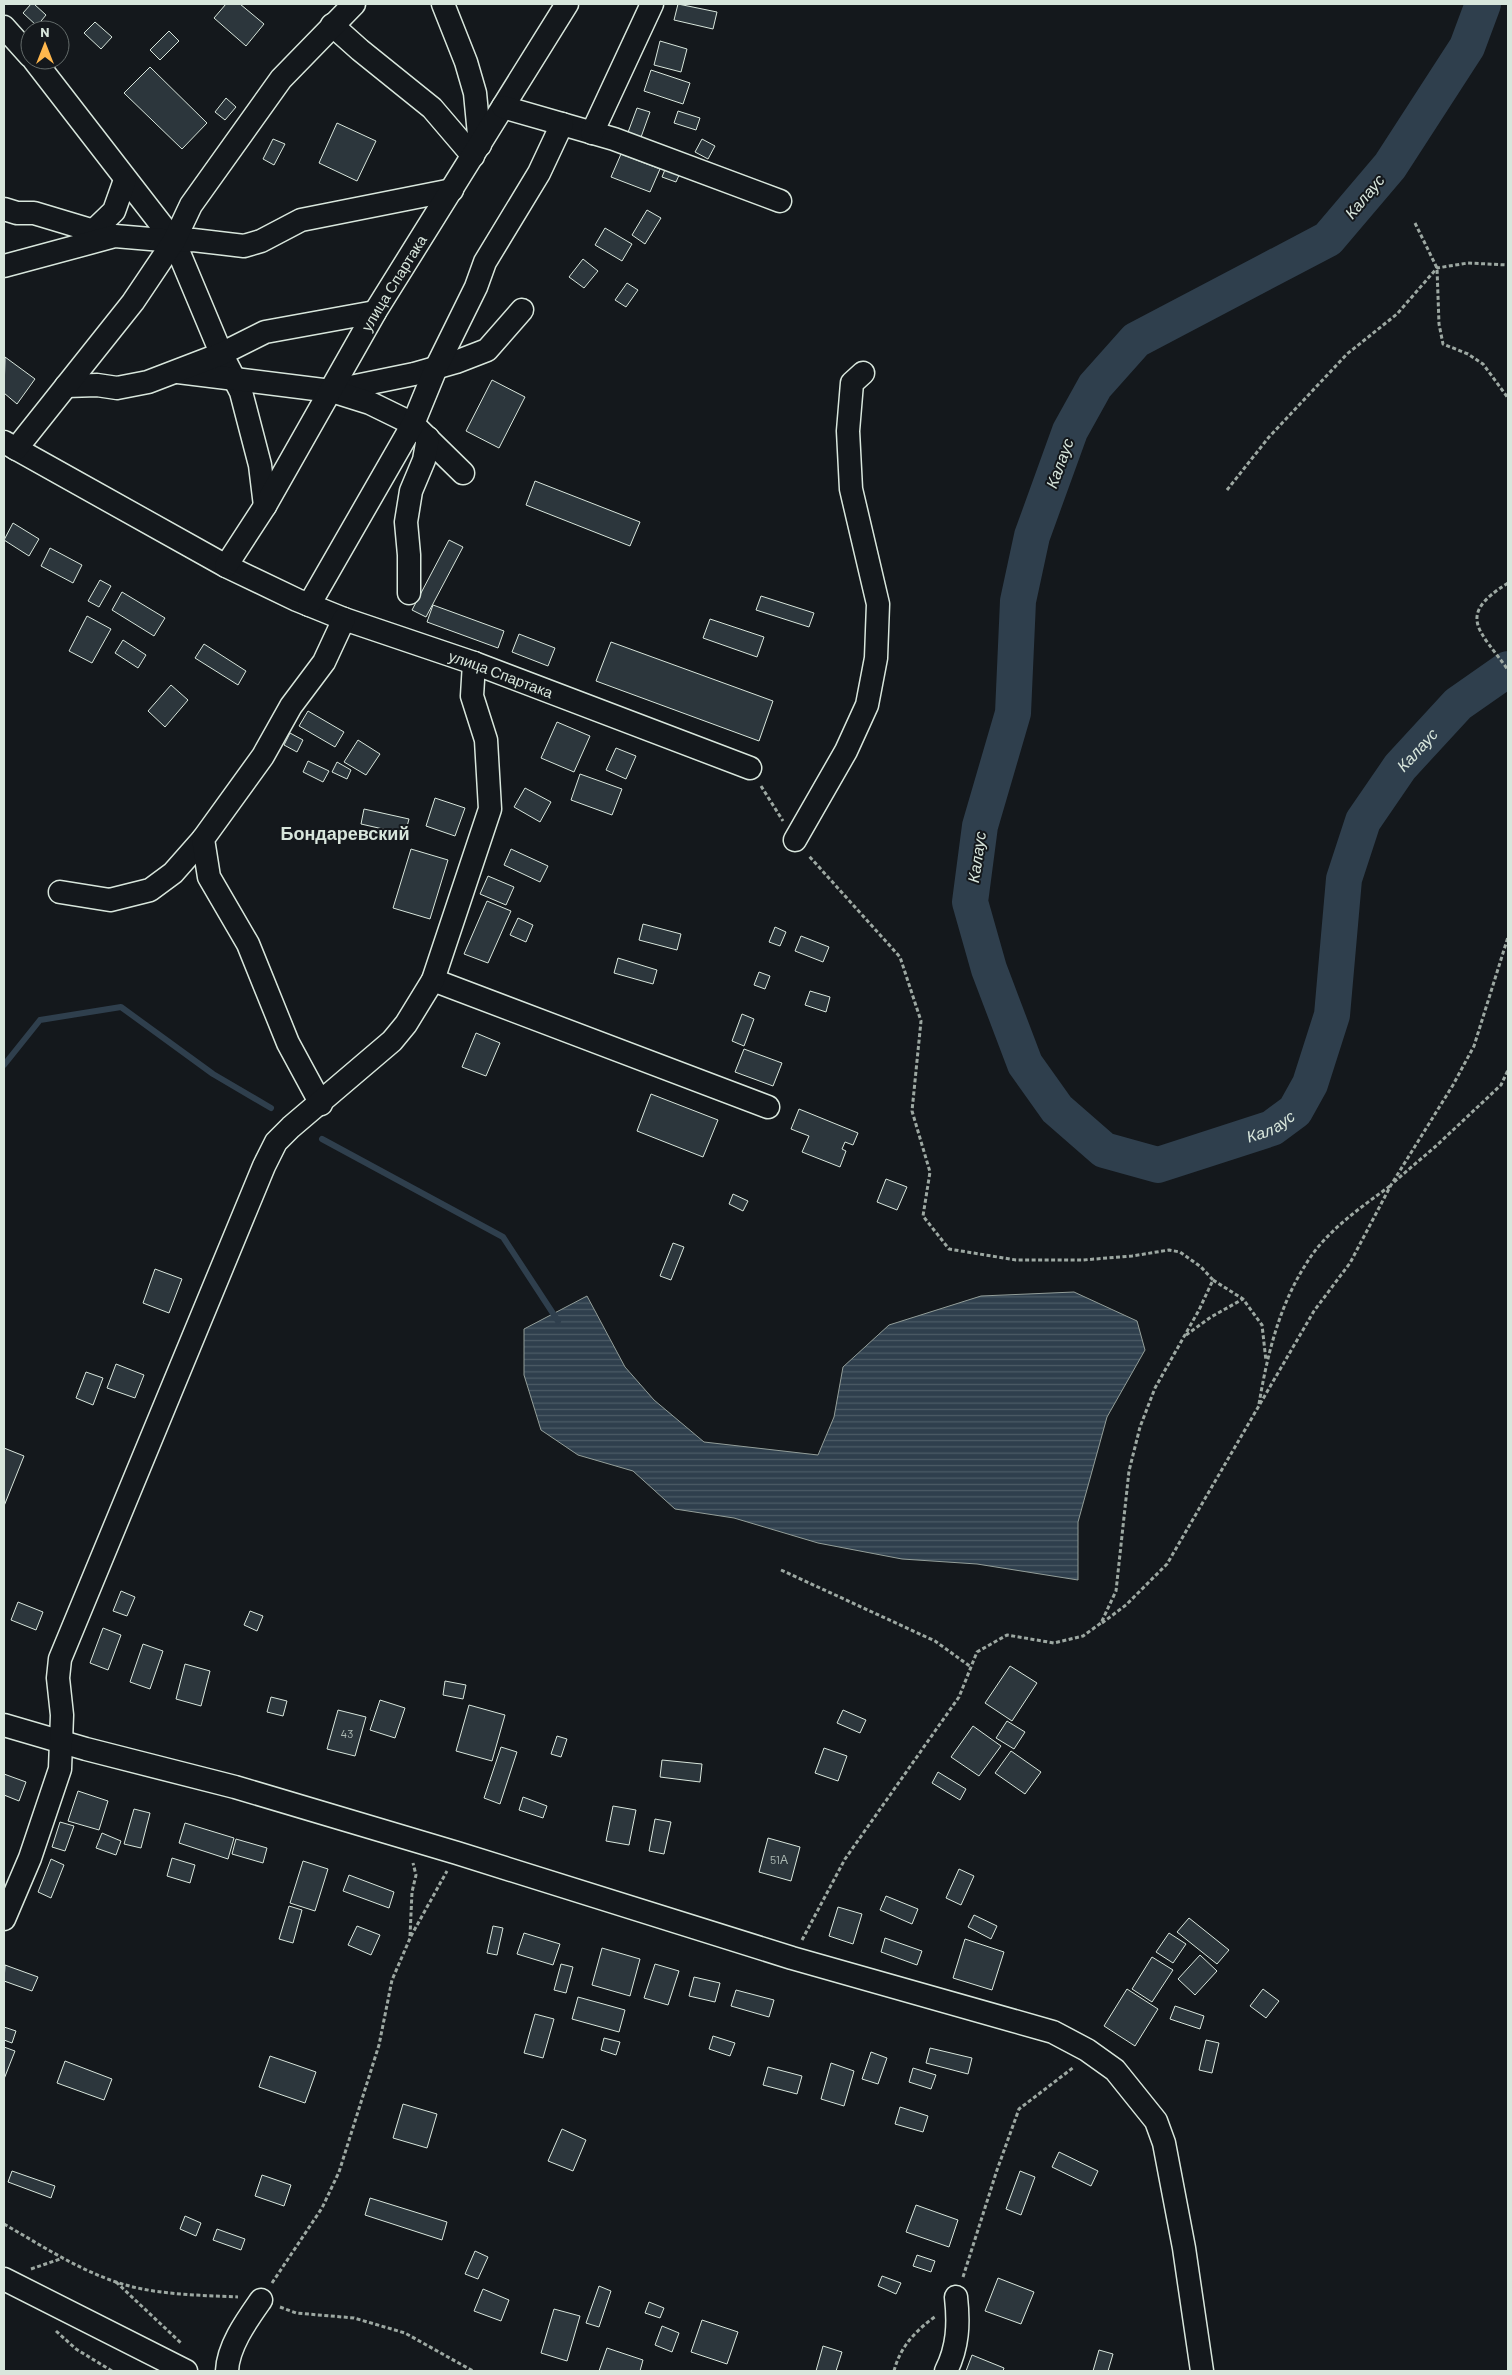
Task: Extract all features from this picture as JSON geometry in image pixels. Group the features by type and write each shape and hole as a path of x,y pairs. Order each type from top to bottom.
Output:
{"street":[{"path":"10,445 66,386 133,302 174,241 191,205 281,79 354,4"},
{"path":"443,4 466,62 475,93 476,151"},
{"path":"592,133 652,4"},
{"name":"улица Спартака","path":"226,566 265,506 376,312 566,6"},
{"path":"332,25 432,108 476,151"},
{"path":"4,27 20,45"},
{"path":"42,70 174,241 221,354 241,392 260,465 265,506"},
{"path":"503,107 592,133 674,161 780,201"},
{"path":"309,605 420,431 436,368 476,287 486,262 539,173 562,124"},
{"path":"75,247 114,212 125,180"},
{"path":"4,266 115,236 174,241 193,240 244,246 261,241 301,220 452,190"},
{"path":"4,209 17,213 34,213 94,231"},
{"path":"331,391 436,368 487,350 522,310"},
{"path":"66,386 97,385 118,388 148,382 221,354 264,332 376,312"},
{"path":"178,372 234,377 331,391 370,403 420,431 463,473"},
{"path":"795,840 846,751 867,705 876,658 878,604 872,571 858,527 851,489 849,440 852,382 863,373"},
{"path":"408,592 409,555 406,522 411,491 424,460 420,431"},
{"name":"улица Спартака","path":"10,445 226,566 309,605 344,619 474,663 750,768"},
{"path":"60,892 110,900 150,890 173,873 204,839 263,756 291,706 324,662 344,619"},
{"path":"4,1920 30,1858 60,1769 62,1715 58,1678 60,1659 264,1166 276,1142 291,1127 321,1104 392,1042 406,1024 433,980 490,809 486,740 472,696 474,663"},
{"path":"204,839 209,876 248,944 288,1043 321,1104"},
{"path":"433,980 768,1107"},
{"path":"4,1725 62,1743 235,1787 457,1853 792,1958 1053,2032 1087,2050 1115,2070 1156,2120 1164,2143 1184,2248 1202,2371"},
{"path":"4,2279 187,2361"},
{"path":"946,2371 954,2356 958,2332 956,2297"},
{"path":"227,2371 238,2337 261,2300"}],"path":[{"path":"1415,223 1437,268 1443,344 1468,354 1483,364 1508,398"},
{"path":"1227,490 1269,438 1347,354 1397,314 1437,268 1468,263 1508,265"},
{"path":"1508,583 1483,601 1476,620 1478,629 1508,670"},
{"path":"750,768 795,840 900,957 921,1022 912,1111 930,1172 923,1216 949,1250 1016,1260 1092,1259 1132,1256 1169,1250 1180,1252 1213,1280 1243,1299 1262,1326 1266,1364"},
{"path":"792,1958 846,1859 959,1697 977,1652 1007,1635 1054,1643 1083,1636 1126,1605 1167,1564 1314,1310 1350,1263 1391,1185 1454,1085 1474,1046 1508,937"},
{"path":"1258,1407 1266,1364 1280,1318 1306,1263 1354,1213 1391,1185 1436,1146 1500,1085 1508,1070"},
{"path":"1101,1623 1116,1591 1129,1471 1140,1427 1155,1388 1200,1310 1213,1280"},
{"path":"1184,1337 1211,1317 1243,1299"},
{"path":"781,1570 935,1641 971,1667"},
{"path":"407,1838 416,1875 412,1892 410,1938"},
{"path":"261,2300 322,2208 339,2172 379,2045 392,1980 410,1938 457,1853"},
{"path":"894,2371 898,2356 918,2329 956,2297 1019,2109 1072,2070 1087,2050"},
{"path":"30,2269 63,2258"},
{"path":"116,2282 187,2361"}],"water":[{"path":"1074,1292 1137,1321 1145,1350 1107,1417 1078,1522 1078,1580 977,1564 902,1559 818,1543 734,1518 675,1509 633,1471 578,1455 541,1430 524,1375 524,1329 587,1296 625,1367 654,1400 704,1442 818,1455 834,1417 843,1367 889,1325 981,1296"}],"building":[{"path":"31,4 34,4 46,15 42,20 31,20 23,13"},
{"path":"226,4 240,4 264,24 246,46 214,18"},
{"path":"678,4 717,12 713,29 674,20"},
{"path":"95,22 112,37 101,49 84,33"},
{"path":"169,31 179,41 160,60 150,50"},
{"path":"660,41 687,49 681,72 654,65"},
{"path":"150,67 207,123 182,149 124,93"},
{"path":"651,70 690,83 683,104 644,91"},
{"path":"226,98 236,107 225,120 215,112"},
{"path":"637,108 650,112 640,140 627,135"},
{"path":"678,111 700,118 696,130 674,123"},
{"path":"337,123 376,141 357,181 319,163"},
{"path":"273,139 285,144 274,165 263,159"},
{"path":"702,139 715,146 708,159 695,152"},
{"path":"621,154 660,169 650,192 611,177"},
{"path":"666,167 680,173 676,182 662,177"},
{"path":"647,210 661,218 645,244 632,235"},
{"path":"605,228 632,244 622,261 595,245"},
{"path":"583,259 598,271 584,288 569,277"},
{"path":"627,283 638,290 626,307 615,300"},
{"path":"5,357 35,379 17,404 4,393"},
{"path":"492,380 525,397 499,448 466,431"},
{"path":"535,481 640,522 630,546 526,505"},
{"path":"13,523 39,539 29,556 4,540"},
{"path":"449,540 463,547 426,617 412,610"},
{"path":"50,548 82,565 73,583 41,566"},
{"path":"100,580 111,586 99,607 88,601"},
{"path":"122,592 165,618 154,636 112,610"},
{"path":"761,596 814,613 809,627 756,610"},
{"path":"433,605 504,631 498,648 427,622"},
{"path":"87,616 111,629 92,663 69,651"},
{"path":"710,619 764,637 757,657 703,638"},
{"path":"519,634 555,648 548,666 512,652"},
{"path":"123,640 146,655 138,668 115,653"},
{"path":"611,642 773,701 759,741 596,681"},
{"path":"204,644 246,671 238,685 195,658"},
{"path":"171,685 188,700 165,727 148,711"},
{"path":"308,711 344,732 335,747 299,726"},
{"path":"557,722 590,736 574,772 541,758"},
{"path":"290,733 303,740 297,752 284,745"},
{"path":"358,740 380,754 366,775 344,762"},
{"path":"616,748 636,756 626,779 606,770"},
{"path":"308,761 329,771 323,782 303,772"},
{"path":"337,762 351,770 347,779 332,772"},
{"path":"580,774 622,789 612,815 571,800"},
{"path":"525,788 551,802 540,822 514,807"},
{"path":"435,798 465,808 455,836 426,826"},
{"path":"364,809 409,819 405,834 361,824"},
{"path":"411,849 448,860 430,919 393,908"},
{"path":"511,849 548,866 540,882 504,865"},
{"path":"488,876 514,887 506,905 480,894"},
{"path":"487,901 511,911 488,963 464,954"},
{"path":"518,918 533,925 526,942 510,935"},
{"path":"643,924 681,934 677,950 639,940"},
{"path":"775,927 786,932 780,946 769,942"},
{"path":"801,936 829,947 823,962 795,951"},
{"path":"618,958 657,970 653,984 614,973"},
{"path":"759,972 770,976 765,989 754,985"},
{"path":"810,991 830,997 826,1012 805,1005"},
{"path":"742,1014 754,1019 744,1046 732,1041"},
{"path":"476,1033 500,1043 486,1076 462,1067"},
{"path":"744,1049 782,1063 773,1086 735,1072"},
{"path":"651,1094 718,1120 703,1157 637,1131"},
{"path":"799,1109 858,1133 853,1145 845,1142 842,1149 846,1151 840,1167 802,1152 809,1136 791,1129"},
{"path":"886,1179 907,1187 897,1210 877,1202"},
{"path":"733,1194 748,1201 743,1211 729,1204"},
{"path":"673,1243 684,1247 671,1280 660,1276"},
{"path":"155,1269 182,1279 169,1313 143,1303"},
{"path":"116,1364 144,1375 135,1398 107,1388"},
{"path":"86,1372 103,1378 93,1405 76,1398"},
{"path":"4,1448 24,1456 4,1506"},
{"path":"121,1591 135,1597 127,1616 113,1611"},
{"path":"18,1602 43,1612 36,1630 11,1620"},
{"path":"250,1611 263,1616 257,1631 244,1625"},
{"path":"103,1628 121,1635 108,1670 90,1663"},
{"path":"143,1644 163,1651 150,1689 130,1682"},
{"path":"185,1664 210,1671 201,1706 176,1699"},
{"path":"1010,1666 1037,1683 1012,1721 985,1703"},
{"path":"445,1681 466,1685 463,1699 443,1695"},
{"path":"271,1697 287,1701 283,1716 267,1712"},
{"path":"380,1700 405,1708 395,1738 370,1730"},
{"path":"469,1705 505,1715 492,1761 456,1751"},
{"path":"338,1710 366,1717 355,1756 327,1749"},
{"path":"843,1710 866,1720 860,1733 837,1723"},
{"path":"1007,1721 1025,1732 1014,1749 996,1738"},
{"path":"973,1726 1001,1746 979,1776 951,1757"},
{"path":"557,1736 567,1739 561,1757 551,1754"},
{"path":"501,1747 517,1752 500,1804 484,1798"},
{"path":"824,1748 847,1756 838,1781 815,1773"},
{"path":"1011,1751 1041,1772 1025,1794 995,1773"},
{"path":"662,1760 702,1764 700,1782 660,1777"},
{"path":"938,1772 966,1789 960,1800 932,1783"},
{"path":"4,1774 26,1782 19,1801 4,1795"},
{"path":"78,1791 108,1801 99,1830 68,1821"},
{"path":"523,1797 547,1806 543,1818 519,1810"},
{"path":"613,1806 636,1810 629,1845 606,1841"},
{"path":"134,1809 150,1813 141,1848 124,1844"},
{"path":"655,1819 671,1822 664,1854 649,1851"},
{"path":"60,1822 74,1826 65,1851 52,1847"},
{"path":"185,1823 234,1838 228,1859 179,1843"},
{"path":"102,1833 121,1841 116,1855 96,1848"},
{"path":"768,1838 800,1847 791,1881 759,1872"},
{"path":"236,1839 267,1848 263,1863 232,1854"},
{"path":"172,1858 195,1865 190,1883 167,1876"},
{"path":"51,1859 64,1865 51,1898 38,1892"},
{"path":"303,1861 328,1869 315,1911 290,1903"},
{"path":"959,1869 974,1876 961,1905 946,1898"},
{"path":"349,1875 394,1892 389,1908 343,1891"},
{"path":"886,1896 918,1909 912,1924 880,1910"},
{"path":"289,1906 302,1910 293,1943 279,1939"},
{"path":"838,1907 862,1914 853,1944 829,1936"},
{"path":"974,1915 997,1926 991,1939 968,1927"},
{"path":"1189,1918 1229,1950 1217,1964 1177,1932"},
{"path":"357,1926 380,1935 371,1955 348,1945"},
{"path":"493,1926 503,1928 497,1955 487,1953"},
{"path":"524,1933 560,1944 553,1965 517,1954"},
{"path":"1169,1933 1186,1944 1173,1963 1156,1952"},
{"path":"885,1938 922,1951 917,1965 881,1952"},
{"path":"965,1939 1004,1952 992,1990 953,1978"},
{"path":"602,1948 640,1959 630,1996 592,1985"},
{"path":"1200,1955 1217,1971 1195,1995 1178,1979"},
{"path":"1152,1957 1173,1970 1152,2002 1132,1989"},
{"path":"561,1964 573,1967 566,1993 554,1990"},
{"path":"655,1964 679,1971 668,2005 644,1998"},
{"path":"5,1965 38,1977 32,1991 4,1981"},
{"path":"694,1977 720,1983 715,2002 689,1996"},
{"path":"1127,1989 1158,2009 1135,2046 1104,2026"},
{"path":"1263,1989 1279,2001 1266,2018 1250,2006"},
{"path":"736,1990 774,2000 769,2017 731,2006"},
{"path":"578,1997 625,2010 619,2032 572,2019"},
{"path":"1175,2006 1204,2016 1200,2029 1170,2019"},
{"path":"535,2014 554,2019 543,2058 524,2053"},
{"path":"4,2027 16,2031 12,2043 4,2040"},
{"path":"713,2036 735,2043 730,2056 709,2049"},
{"path":"604,2038 620,2042 616,2055 601,2050"},
{"path":"1206,2040 1219,2043 1212,2073 1199,2070"},
{"path":"4,2047 15,2051 4,2079"},
{"path":"930,2048 972,2058 968,2074 926,2063"},
{"path":"871,2052 887,2058 878,2084 862,2079"},
{"path":"270,2056 316,2072 305,2103 259,2087"},
{"path":"65,2061 112,2079 104,2100 57,2083"},
{"path":"831,2063 854,2071 844,2106 821,2099"},
{"path":"768,2067 802,2076 797,2094 763,2085"},
{"path":"913,2068 936,2075 931,2089 909,2082"},
{"path":"403,2104 437,2114 427,2148 393,2138"},
{"path":"900,2107 928,2116 923,2132 895,2124"},
{"path":"562,2129 586,2140 573,2171 548,2161"},
{"path":"1059,2152 1098,2171 1091,2186 1052,2167"},
{"path":"12,2171 55,2186 51,2198 8,2182"},
{"path":"1020,2171 1035,2177 1021,2215 1006,2209"},
{"path":"262,2175 291,2185 284,2206 255,2196"},
{"path":"370,2198 447,2222 442,2240 365,2215"},
{"path":"916,2205 958,2220 949,2247 906,2232"},
{"path":"185,2216 201,2223 196,2236 180,2229"},
{"path":"217,2229 245,2239 241,2250 213,2240"},
{"path":"475,2251 488,2257 478,2279 465,2274"},
{"path":"917,2255 935,2261 931,2272 913,2266"},
{"path":"882,2276 901,2283 896,2294 878,2286"},
{"path":"998,2278 1034,2292 1021,2324 985,2311"},
{"path":"599,2286 611,2291 599,2327 586,2323"},
{"path":"483,2289 509,2300 501,2321 474,2311"},
{"path":"649,2302 664,2308 660,2318 645,2313"},
{"path":"554,2309 580,2316 567,2361 541,2353"},
{"path":"702,2320 738,2332 727,2364 691,2352"},
{"path":"662,2326 679,2333 672,2352 655,2345"},
{"path":"823,2346 842,2352 836,2371 816,2371"},
{"path":"607,2348 643,2360 640,2371 599,2371"},
{"path":"1099,2350 1113,2354 1108,2371 1093,2371"},
{"path":"972,2355 1004,2368 1003,2371 966,2371"}],"waterway":[{"name":"Калаус","path":"1483,4 1467,47 1390,166 1328,239 1136,340 1095,386 1070,431 1032,536 1018,601 1013,713 980,826 970,902 989,969 1025,1064 1057,1109 1104,1150 1158,1165 1272,1128 1295,1111 1310,1084 1332,1015 1344,879 1363,821 1400,767 1458,704 1508,669"},
{"path":"4,1065 40,1020 121,1007 213,1074 271,1108"},
{"path":"322,1139 503,1237 558,1321"}],"district":[{"name":"Бондаревский","path":"345,833"}]}
